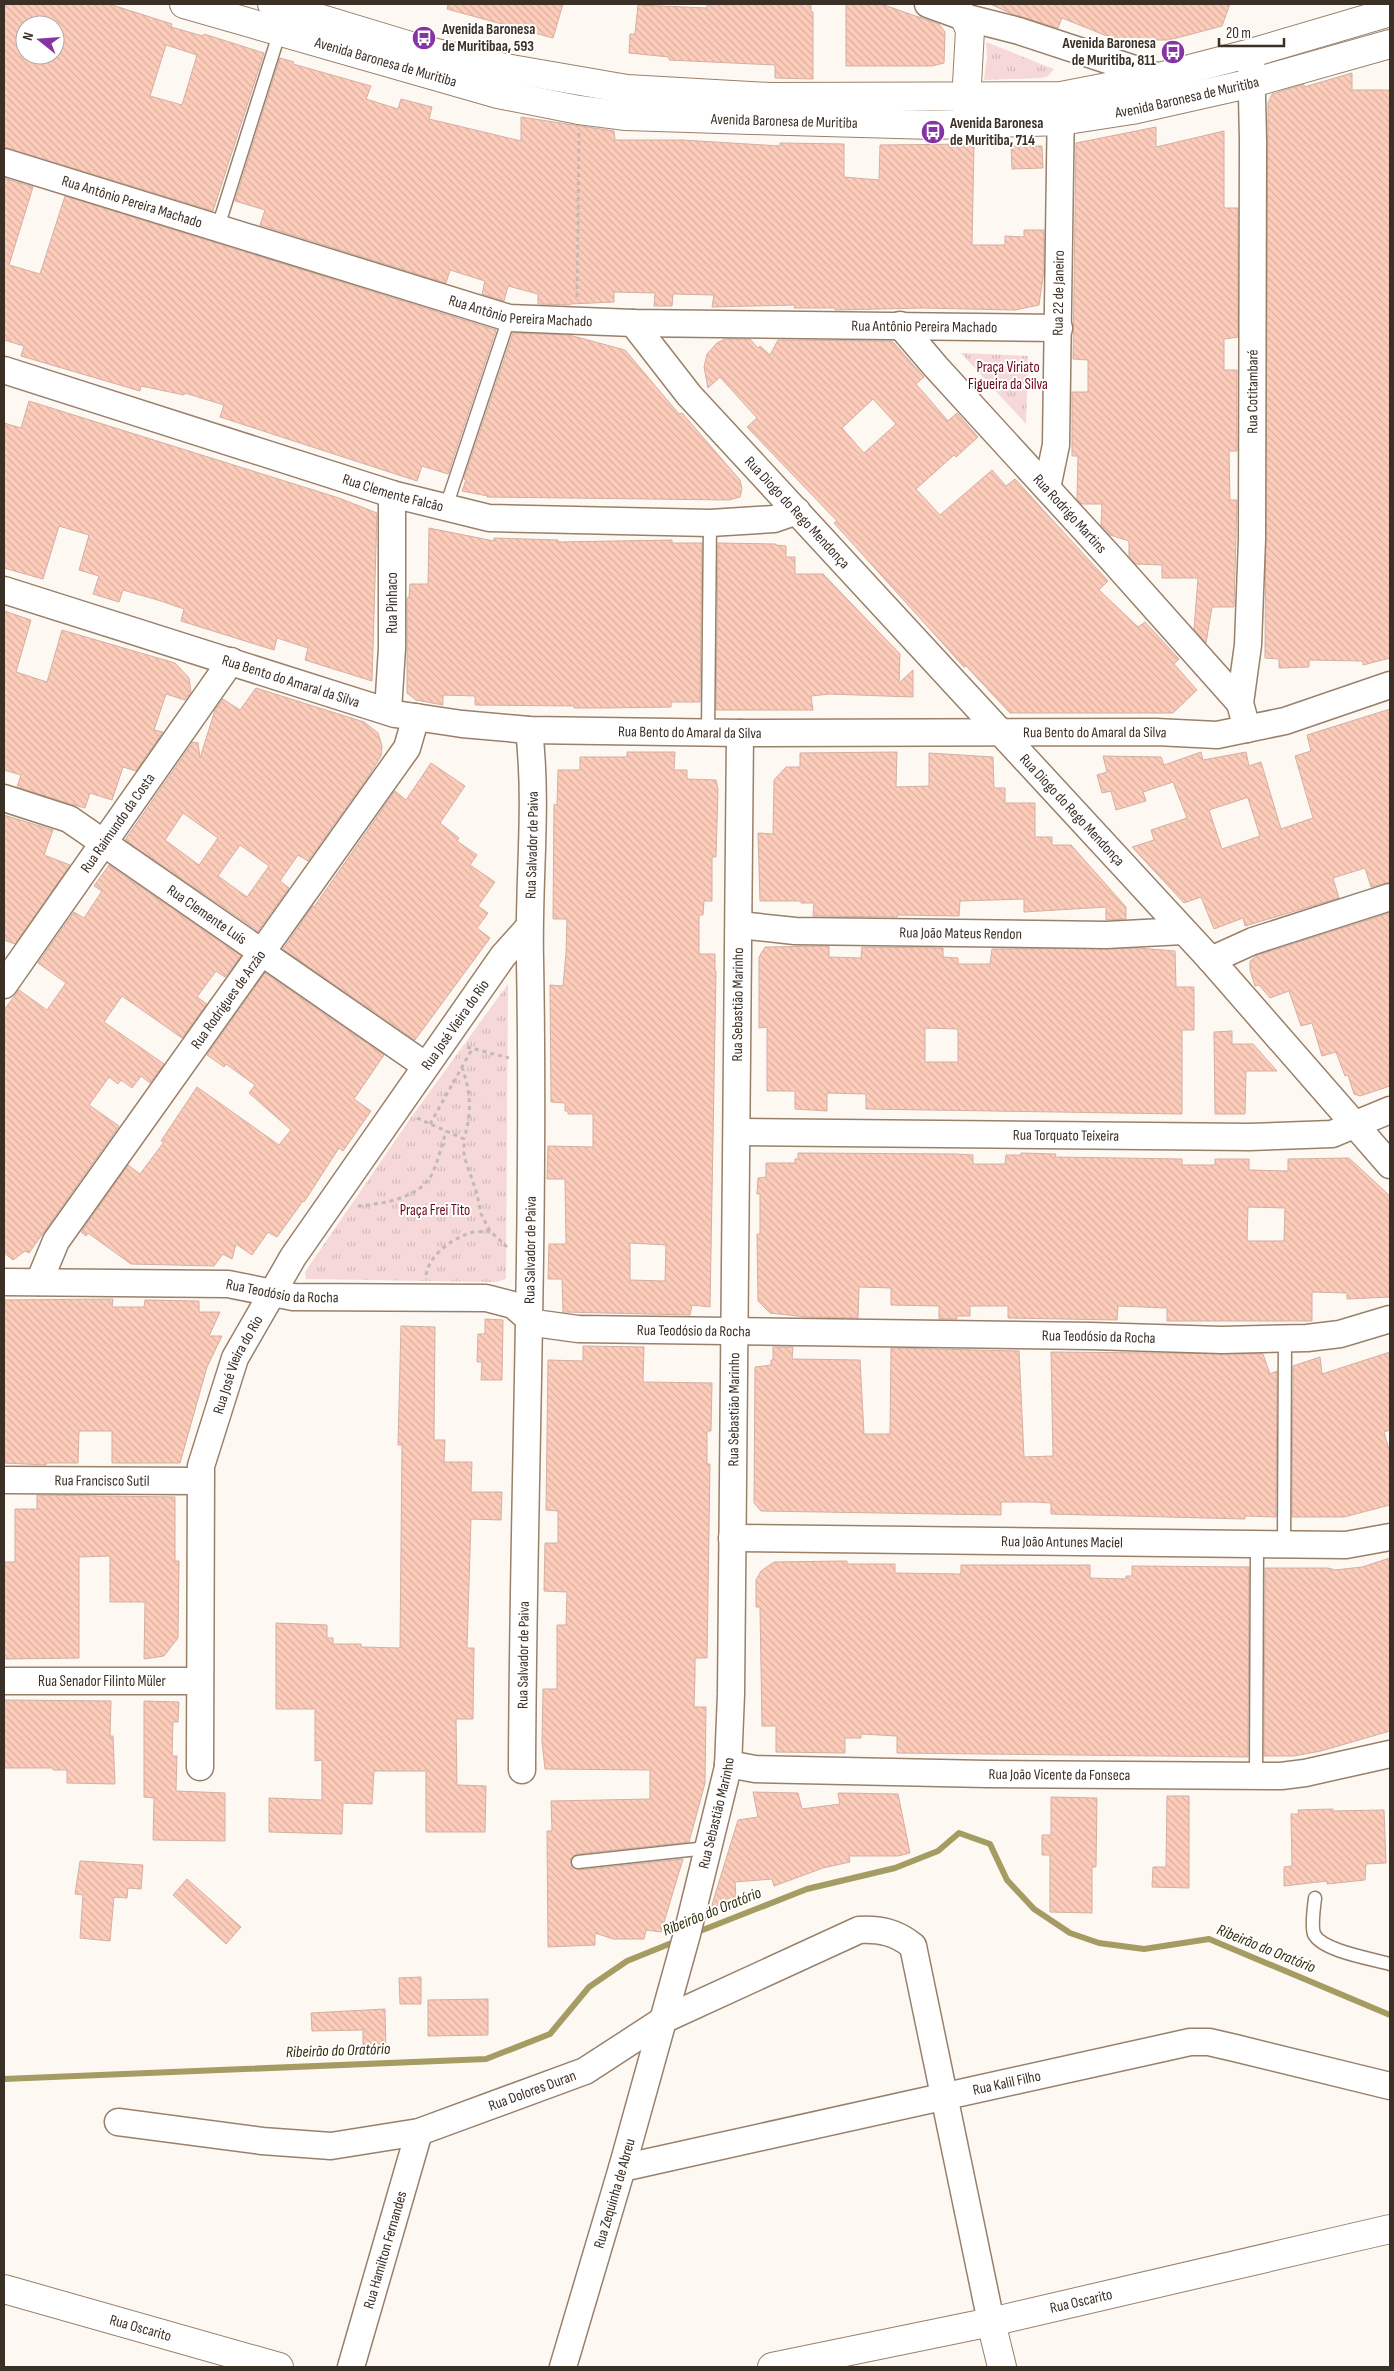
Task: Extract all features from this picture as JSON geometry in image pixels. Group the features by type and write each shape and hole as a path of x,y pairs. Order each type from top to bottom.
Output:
{"main road":[{"name":"Avenida Baronesa de Muritiba","path":"184,4 490,92 579,110 636,116 969,124 1061,109 1159,76 1251,53 1390,12"},
{"name":"Avenida Baronesa de Muritiba","path":"272,4 427,51 505,68 627,89 770,97 968,97 1061,109 1132,110 1252,83 1390,44"},
{"path":"964,17 970,30 969,124"},
{"name":"Rua Oscarito","path":"772,2367 991,2322 1390,2229"},
{"name":"Rua Oscarito","path":"4,2289 271,2366"},
{"path":"991,2322 1002,2367"}],"street":[{"path":"928,4 964,17 1019,31 1159,76"},
{"name":"Rua Cotitambaré","path":"1247,729 1240,703 1248,645 1252,539 1251,53"},
{"name":"Rua 22 de Janeiro","path":"1047,488 1056,445 1061,109"},
{"name":"Rua Antônio Pereira Machado","path":"4,162 218,226 509,318 633,323 1059,328"},
{"name":"Rua Diogo do Rego Mendonça","path":"633,323 689,395 1211,960 1390,1165"},
{"name":"Rua Rodrigo Martins","path":"900,325 1240,703"},
{"name":"Rua Clemente Falcão","path":"4,370 392,494 489,518 710,523 774,519 797,512"},
{"name":"Rua Pinhaco","path":"388,711 392,648 392,494"},
{"name":"Rua Bento do Amaral da Silva","path":"4,590 388,711 416,717 529,730 708,733 1156,732 1217,735 1285,721 1390,685"},
{"name":"Rua Raimundo da Costa","path":"4,985 231,661"},
{"name":"Rua Rodrigues de Arzão","path":"39,1282 56,1241 407,748 416,717"},
{"name":"Rua Salvador de Paiva","path":"522,1770 532,1067 529,927 532,894 533,765 529,730"},
{"name":"Rua Sebastião Marinho","path":"665,2019 728,1764 731,1694 740,733"},
{"name":"Rua Clemente Luís","path":"4,798 69,819 102,844 426,1066"},
{"path":"1211,960 1253,941 1390,897"},
{"name":"Rua João Mateus Rendon","path":"739,925 795,931 1106,935 1183,931"},
{"name":"Rua José Vieira do Rio","path":"200,1767 200,1466 235,1358 292,1257 503,956 529,927"},
{"name":"Rua Torquato Teixeira","path":"737,1132 1249,1137 1332,1134 1390,1110"},
{"name":"Rua Teodósio da Rocha","path":"4,1282 228,1284 293,1297 486,1298 513,1305 534,1323 578,1329 1091,1336 1222,1340 1285,1339 1340,1334 1390,1319"},
{"name":"Rua Francisco Sutil","path":"4,1480 200,1481"},
{"name":"Rua João Antunes Maciel","path":"732,1538 1346,1545 1390,1537"},
{"name":"Rua Senador Filinto Müler","path":"4,1681 199,1682"},
{"name":"Rua João Vicente da Fonseca","path":"728,1764 755,1769 958,1774 1256,1776 1305,1773 1390,1754"},
{"name":"Rua Dolores Duran","path":"118,2122 262,2141 331,2146 419,2132 585,2071 665,2019 858,1930 874,1929 889,1932 913,1946 946,2096"},
{"name":"Rua Zequinha de Abreu","path":"563,2367 665,2019"},
{"name":"Rua Kalil Filho","path":"622,2168 1190,2042 1208,2042 1390,2086"},
{"path":"946,2096 991,2322"},
{"name":"Rua Hamilton Fernandes","path":"351,2367 419,2132"}],"lane":[{"path":"218,226 280,31"},
{"path":"446,508 509,318"},
{"path":"708,733 710,523"},
{"path":"1284,1545 1285,1339"},
{"path":"1256,1776 1257,1545"},
{"path":"578,1862 708,1848"},
{"path":"1314,1898 1314,1933 1328,1947 1390,1964"}],"path":[{"path":"576,321 579,110"},
{"path":"442,1043 472,1049 532,1067"},
{"path":"430,1124 472,1049"},
{"path":"462,1067 470,1100 470,1120 464,1139 464,1156 477,1194 481,1214 490,1231 517,1253 529,1256"},
{"path":"396,1108 464,1139"},
{"path":"326,1208 379,1205 400,1199 430,1177 446,1131"},
{"path":"431,1298 426,1278 428,1266 436,1254 467,1233 490,1231"}],"green space":[{"path":"986,42 1054,69 1048,76 1041,78 984,80 987,56"},
{"name":"Praça Viriato Figueira da Silva","path":"961,353 1028,356 1026,424"},
{"name":"Praça Frei Tito","path":"508,984 506,1279 496,1282 306,1279 305,1272 412,1116"}],"building":[{"path":"4,4 109,4 172,24 171,27 203,36 204,34 264,53 213,211 4,147","holes":["166,45 197,55 182,105 150,96"]},
{"path":"448,4 563,4 553,38 447,9"},
{"path":"707,4 811,4 811,12 813,12 813,79 775,78 775,65 669,60 669,57 629,53 630,34 635,34 638,5 707,8"},
{"path":"846,4 881,4 939,24 945,32 944,63 932,66 846,66"},
{"path":"990,4 1230,4 1222,26 1169,40 1117,40 1062,18 1058,28 1012,14"},
{"path":"280,58 294,62 293,64 371,86 366,99 398,109 401,99 432,107 429,119 521,141 521,117 614,131 615,140 682,140 780,146 780,143 844,144 844,177 879,180 880,145 974,144 972,245 1005,245 1005,236 1024,237 1024,230 1044,230 1044,270 1039,305 1015,310 923,308 835,310 835,308 794,308 795,305 712,307 714,295 673,294 672,306 654,306 655,293 614,292 614,302 570,305 538,304 538,294 508,286 504,301 482,294 485,281 450,270 446,283 260,225 265,210 235,201"},
{"path":"1352,73 1352,90 1390,90 1390,658 1363,665 1363,661 1309,660 1309,667 1279,668 1279,659 1265,658 1268,103 1272,94 1304,84 1304,87"},
{"path":"1156,127 1156,147 1224,131 1224,208 1238,208 1238,337 1224,339 1224,370 1237,370 1237,451 1229,451 1230,500 1237,500 1234,607 1212,607 1206,643 1194,629 1198,578 1162,578 1162,565 1136,564 1129,556 1129,541 1110,535 1101,525 1102,504 1081,504 1077,499 1078,456 1072,456 1072,392 1088,392 1088,360 1073,359 1076,143"},
{"path":"1011,146 1042,146 1043,168 1012,169"},
{"path":"4,178 33,187 9,265 40,274 65,196 496,330 448,474 422,466 417,481 220,417 224,405 185,393 184,395 141,386 140,391 21,356 24,346 4,340"},
{"path":"513,333 569,335 625,350 679,414 682,413 740,480 742,489 740,497 729,500 487,497 462,491 466,480 464,479"},
{"path":"725,339 750,339 758,348 760,346 770,355 778,340 892,341 924,377 916,384 948,421 957,413 978,437 956,457 954,455 916,489 940,515 992,470 1006,486 1015,479 1108,581 1099,590 1138,627 1145,622 1179,659 1174,664 1197,690 1173,713 1010,713 966,666 964,667 834,523 837,521 747,427 757,418 720,377 708,388 704,367 707,354 717,343","holes":["873,399 896,424 864,453 842,428"]},
{"path":"29,401 339,498 377,513 372,681 305,660 308,648 277,638 274,650 181,621 184,609 161,601 123,590 119,602 93,594 99,576 79,570 89,535 59,526 43,579 4,568 4,423 21,428"},
{"path":"429,528 494,541 494,538 558,540 558,542 672,540 672,543 702,543 700,702 671,702 671,707 574,708 574,706 475,705 475,696 443,695 443,705 416,700 407,693 407,598 409,598 410,584 428,584"},
{"path":"718,543 776,544 786,546 786,557 795,557 795,574 823,574 900,654 899,683 913,670 913,697 829,694 811,696 813,710 716,710"},
{"path":"4,611 31,620 16,672 47,682 62,630 175,663 189,678 191,692 185,700 166,694 154,730 163,732 136,771 123,767 112,800 90,793 85,808 17,787 21,775 4,770"},
{"path":"256,688 364,722 378,733 382,746 381,756 370,774 308,861 298,855 280,881 289,888 258,931 125,840 193,742 198,743 200,758 215,710 223,699 240,710","holes":["183,813 218,838 199,865 165,840","240,845 269,866 247,897 218,876"]},
{"path":"1390,709 1390,882 1371,887 1365,868 1333,878 1339,898 1245,926 1243,918 1214,929 1201,897 1184,903 1132,847 1154,840 1151,830 1187,818 1173,782 1143,792 1146,801 1116,810 1111,791 1102,793 1097,775 1107,772 1103,756 1161,757 1164,765 1201,752 1203,760 1246,752 1249,766 1261,762 1281,829 1313,818 1295,756 1311,751 1307,735","holes":["1248,798 1260,836 1222,849 1209,810"]},
{"path":"627,752 675,752 674,770 687,770 687,779 716,780 718,789 716,857 712,857 712,901 704,901 703,915 699,915 699,954 715,954 716,971 710,1307 692,1305 690,1315 563,1312 562,1279 548,1279 549,1244 566,1244 565,1179 547,1179 548,1146 593,1147 593,1114 568,1114 568,1111 565,1111 565,1103 551,1102 550,985 563,986 567,919 553,919 554,804 557,805 558,770 580,770 580,757 627,757","holes":["630,1243 666,1245 665,1281 630,1280"]},
{"path":"897,752 896,787 929,786 929,753 993,757 994,788 1005,788 1005,803 1035,803 1035,837 1052,837 1052,845 1071,845 1126,907 1126,919 1106,920 1106,907 1024,912 1024,899 960,901 959,916 897,915 897,917 813,916 814,903 801,903 801,901 760,901 758,833 773,834 774,780 786,767 800,767 800,753"},
{"path":"431,763 465,786 440,823 459,838 457,841 477,855 470,865 495,882 478,906 488,913 477,928 490,938 415,1040 283,949 395,791 406,800"},
{"path":"4,815 53,830 44,855 70,865 15,944 4,940"},
{"path":"109,865 241,956 225,977 216,971 197,997 207,1004 182,1038 122,996 104,1022 164,1064 150,1083 141,1076 132,1088 121,1080 118,1084 109,1077 89,1105 119,1126 29,1253 25,1251 13,1260 4,1253 4,1010 19,990 47,1010 66,983 38,963 74,912 84,918 102,891 94,886"},
{"path":"1390,913 1390,1086 1360,1096 1354,1094 1348,1075 1345,1076 1336,1052 1322,1056 1312,1023 1301,1026 1289,991 1270,998 1259,985 1255,986 1250,970 1250,961 1258,955"},
{"path":"829,946 829,957 861,958 862,947 943,948 943,957 958,958 958,964 990,964 992,949 1137,948 1175,951 1176,987 1194,987 1194,1030 1182,1030 1182,1114 866,1109 866,1094 827,1093 827,1111 795,1109 795,1091 767,1091 767,1027 759,1028 759,957 765,947","holes":["925,1028 958,1029 958,1062 925,1062"]},
{"path":"265,973 384,1055 354,1099 371,1111 343,1151 339,1148 304,1202 277,1237 268,1232 252,1255 236,1244 232,1259 223,1254 214,1266 131,1264 88,1233 86,1236 81,1232 128,1165 140,1174 164,1142 161,1141 197,1087 279,1145 291,1130 249,1093 255,1085 226,1064 224,1067 207,1055"},
{"path":"1232,1031 1232,1044 1253,1044 1277,1071 1246,1071 1245,1114 1215,1114 1214,1032"},
{"path":"798,1153 956,1154 973,1155 973,1164 1005,1164 1006,1155 1021,1155 1021,1153 1056,1154 1055,1157 1182,1159 1182,1165 1215,1165 1215,1159 1249,1159 1249,1170 1288,1171 1288,1159 1349,1158 1390,1196 1390,1297 1347,1299 1347,1293 1312,1292 1312,1321 1167,1321 1167,1308 1118,1306 1117,1320 1008,1318 1008,1306 970,1306 970,1316 957,1316 957,1319 939,1319 939,1306 891,1305 891,1288 859,1287 858,1318 807,1317 770,1313 758,1301 757,1234 760,1234 760,1194 757,1194 758,1178 766,1177 766,1163 795,1163 795,1159 798,1159","holes":["1248,1207 1285,1208 1284,1241 1247,1241"]},
{"path":"113,1299 112,1307 144,1307 145,1300 199,1301 199,1312 220,1312 209,1336 222,1336 207,1367 180,1463 112,1463 112,1431 79,1431 78,1463 46,1463 46,1465 4,1463 4,1300"},
{"path":"485,1319 503,1320 502,1380 481,1380 482,1362 477,1362 478,1334 485,1334"},
{"path":"401,1326 435,1327 434,1440 445,1440 444,1462 472,1462 471,1492 502,1492 501,1520 471,1519 467,1648 474,1648 473,1719 456,1719 457,1785 486,1786 485,1832 426,1832 426,1771 374,1771 372,1804 343,1803 342,1834 269,1832 269,1798 322,1800 322,1760 315,1761 315,1709 276,1709 276,1623 327,1625 327,1638 333,1638 333,1644 361,1644 361,1647 400,1648 402,1445 398,1445"},
{"path":"583,1346 644,1347 643,1382 712,1383 711,1431 707,1431 707,1464 710,1464 707,1658 695,1658 694,1707 706,1707 705,1783 689,1842 577,1854 570,1859 572,1867 579,1870 683,1859 661,1932 646,1930 644,1939 613,1939 595,1933 595,1945 548,1947 547,1831 552,1831 551,1801 650,1799 650,1770 545,1769 542,1742 543,1689 557,1689 557,1625 566,1625 567,1592 544,1591 545,1543 558,1543 558,1511 546,1510 548,1360 583,1361"},
{"path":"773,1347 793,1347 792,1359 860,1360 864,1434 890,1434 891,1348 1019,1351 1024,1457 1053,1456 1051,1352 1263,1354 1270,1374 1277,1371 1276,1517 1245,1516 1245,1519 1051,1514 1051,1503 1035,1502 1001,1502 1001,1515 761,1511 754,1503 755,1367 771,1365"},
{"path":"1390,1352 1390,1430 1384,1432 1390,1453 1390,1505 1344,1517 1292,1517 1293,1366 1320,1357 1322,1374"},
{"path":"37,1495 175,1497 175,1561 179,1561 178,1638 164,1656 144,1659 145,1602 110,1602 110,1556 79,1557 79,1658 4,1659 4,1562 15,1562 15,1509 37,1509"},
{"path":"1390,1558 1390,1731 1321,1751 1294,1756 1264,1756 1265,1568 1328,1568 1335,1570 1362,1567"},
{"path":"847,1561 847,1564 895,1564 895,1573 961,1574 961,1565 1090,1565 1090,1578 1126,1579 1126,1576 1132,1576 1132,1566 1249,1567 1248,1757 897,1753 897,1736 861,1734 861,1738 845,1738 845,1753 776,1752 776,1726 762,1726 760,1607 756,1607 756,1580 761,1571 774,1562"},
{"path":"4,1700 111,1701 110,1736 113,1736 115,1784 67,1783 67,1770 53,1770 53,1768 4,1768"},
{"path":"144,1701 179,1702 178,1722 173,1722 172,1756 177,1756 176,1791 225,1793 225,1841 153,1840 154,1798 144,1797"},
{"path":"753,1792 798,1793 802,1809 840,1804 838,1793 898,1794 910,1853 898,1856 849,1856 850,1862 823,1868 774,1886 772,1879 735,1882 736,1899 711,1908 738,1820 758,1817"},
{"path":"1167,1796 1189,1796 1189,1888 1152,1887 1153,1867 1166,1867"},
{"path":"1051,1797 1097,1798 1096,1867 1092,1867 1092,1913 1050,1912 1050,1855 1042,1855 1042,1835 1051,1835"},
{"path":"1333,1809 1333,1811 1384,1810 1386,1863 1366,1864 1365,1880 1327,1884 1327,1881 1284,1886 1284,1867 1292,1866 1291,1814 1299,1814 1298,1810"},
{"path":"80,1861 143,1865 141,1889 128,1888 127,1898 114,1897 110,1941 80,1938 83,1895 75,1894"},
{"path":"187,1879 241,1927 226,1944 173,1895"},
{"path":"421,1977 421,2004 400,2004 399,1978"},
{"path":"488,1999 488,2035 428,2036 428,2000"},
{"path":"385,2009 386,2050 363,2051 363,2030 312,2031 311,2013"}],"waterway":[{"name":"Ribeirão do Oratório","path":"695,1933 807,1889 895,1868 938,1851 959,1833 990,1844 1007,1880 1034,1909 1070,1933 1099,1943 1144,1949 1209,1939 1390,2015"},
{"name":"Ribeirão do Oratório","path":"4,2079 486,2059 550,2034 589,1987 627,1961 679,1940"}],"place":[{"name":"Avenida Baronesa de Muritibaa, 593","path":"424,38"},
{"name":"Avenida Baronesa de Muritiba, 811","path":"1173,52"},
{"name":"Avenida Baronesa de Muritiba, 714","path":"933,132"}]}
